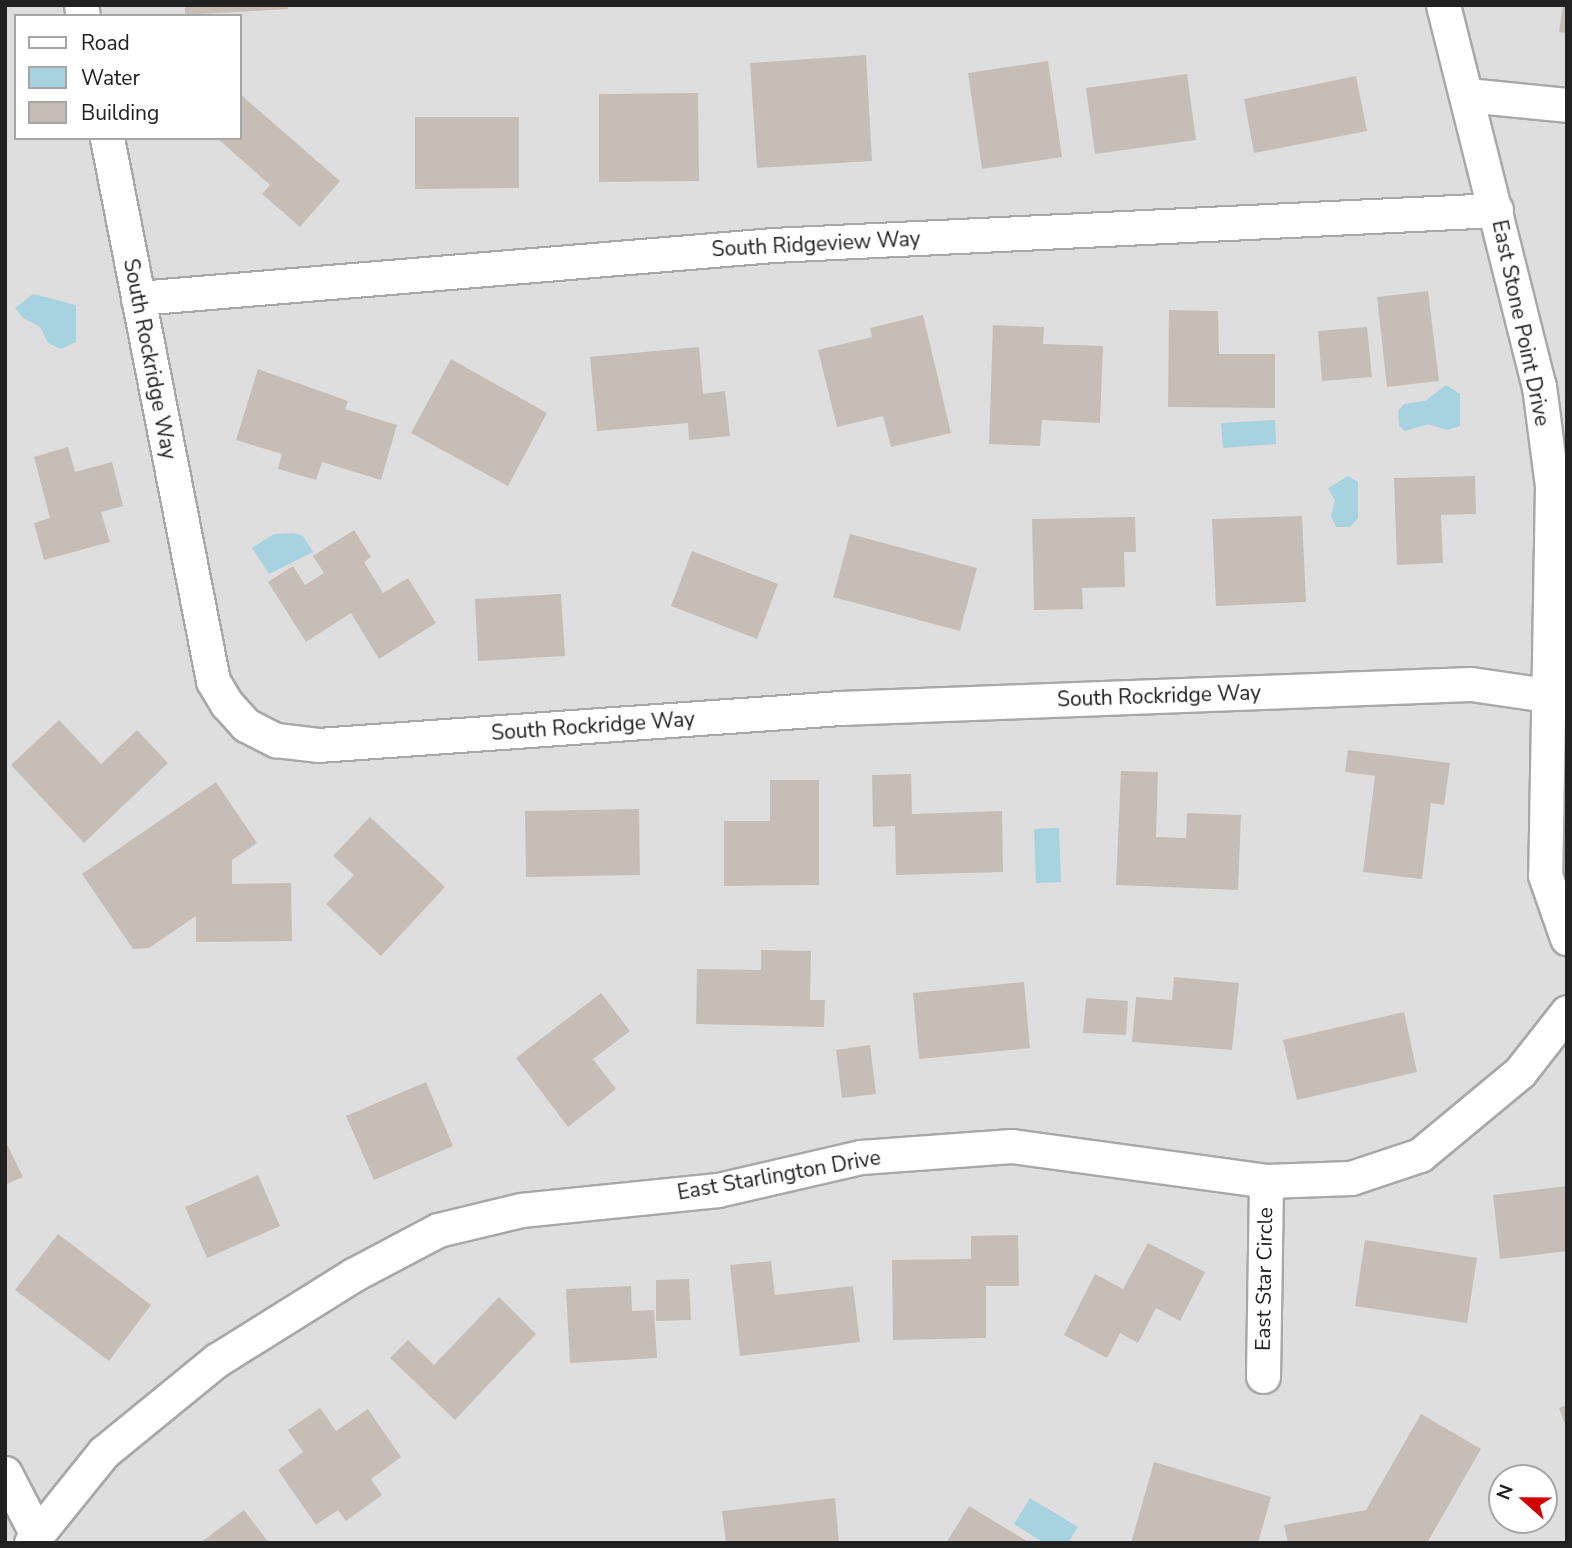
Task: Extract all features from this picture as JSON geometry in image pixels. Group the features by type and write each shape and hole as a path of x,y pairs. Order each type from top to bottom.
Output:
{"street":[{"name":"East Stone Point Drive","path":"1443,5 1539,386 1552,486 1559,697 1545,875 1567,938"},
{"path":"1467,95 1567,106"},
{"name":"South Rockridge Way","path":"107,140 213,681 246,725 276,740 318,745 840,708 1471,684 1559,697"},
{"name":"South Ridgeview Way","path":"138,298 773,245 1496,210"},
{"name":"East Starlington Drive","path":"34,1539 104,1452 217,1360 354,1275 438,1230 521,1210 718,1189 861,1157 1012,1146 1266,1181 1351,1178 1420,1155 1520,1072 1567,1013"},
{"name":"East Star Circle","path":"1263,1376 1266,1181"},
{"path":"5,1473 34,1539"}],"shaded area":[{"path":"5,5 1567,5 1567,1543 5,1543"}],"water":[{"path":"33,294 76,305 76,342 61,349 48,343 40,327 23,318 15,308"},
{"path":"1446,385 1460,394 1460,426 1447,430 1428,424 1405,431 1399,426 1398,411 1404,404 1425,401"},
{"path":"1275,420 1276,444 1223,448 1221,423"},
{"path":"1348,476 1358,482 1358,518 1350,527 1336,527 1331,516 1335,500 1328,488"},
{"path":"294,533 303,536 313,552 269,574 252,548 274,534"},
{"path":"1059,828 1061,882 1036,883 1034,829"},
{"path":"1030,1498 1078,1527 1068,1543 1044,1543 1014,1524"}],"building":[{"path":"185,5 287,5 288,9 202,14 185,14"},
{"path":"1563,5 1567,5 1567,33 1559,32"},
{"path":"866,55 872,161 757,168 750,63"},
{"path":"1048,61 1062,157 982,169 968,73"},
{"path":"1187,74 1196,140 1095,154 1086,88"},
{"path":"1356,76 1367,131 1254,153 1244,99"},
{"path":"698,93 699,181 599,182 599,94"},
{"path":"242,96 340,181 300,227 262,194 270,185 219,140 242,140"},
{"path":"415,117 519,117 519,188 415,189"},
{"path":"1428,291 1439,381 1387,387 1377,297"},
{"path":"1169,310 1218,311 1219,354 1275,354 1275,408 1168,407"},
{"path":"923,315 951,433 891,447 883,416 837,427 818,350 872,337 870,328"},
{"path":"993,325 1044,327 1043,344 1103,346 1100,423 1042,420 1040,446 989,444"},
{"path":"1367,327 1372,377 1322,381 1318,331"},
{"path":"699,347 703,394 725,391 730,436 689,440 688,423 597,431 590,357"},
{"path":"451,359 547,413 508,486 411,433"},
{"path":"258,369 348,401 345,409 397,425 381,480 322,462 316,480 278,469 282,454 236,440"},
{"path":"68,447 75,472 112,462 123,506 101,512 110,542 44,560 34,523 50,518 34,457"},
{"path":"1475,476 1476,514 1441,515 1443,563 1397,565 1394,478"},
{"path":"1302,516 1306,602 1216,606 1212,519"},
{"path":"1135,517 1136,552 1124,552 1125,587 1082,588 1083,609 1034,610 1032,519"},
{"path":"354,530 371,557 364,562 383,593 408,578 436,623 379,659 351,613 306,642 268,582 293,566 305,585 324,573 313,556"},
{"path":"850,534 977,568 960,631 833,597"},
{"path":"692,551 778,584 757,639 671,606"},
{"path":"561,594 565,656 478,661 475,599"},
{"path":"59,720 101,764 137,730 168,763 84,843 11,765"},
{"path":"1348,750 1450,763 1444,805 1431,803 1422,879 1363,872 1375,776 1345,772"},
{"path":"1121,771 1158,772 1156,837 1186,838 1187,813 1241,815 1238,890 1116,885"},
{"path":"911,774 912,814 1002,811 1003,872 896,875 895,826 873,827 872,775"},
{"path":"770,780 819,780 819,885 724,886 724,821 770,821"},
{"path":"216,782 257,843 232,860 232,884 291,883 292,941 196,942 196,916 149,948 133,949 82,874"},
{"path":"639,809 640,875 526,877 525,811"},
{"path":"370,817 445,887 381,956 326,904 354,875 333,856"},
{"path":"761,950 811,951 810,1000 825,1000 824,1027 696,1024 697,969 761,970"},
{"path":"1174,977 1239,983 1232,1050 1132,1042 1136,997 1172,1000"},
{"path":"1024,982 1030,1048 919,1059 913,993"},
{"path":"601,993 630,1031 593,1059 616,1089 568,1127 516,1058"},
{"path":"1086,998 1128,1001 1126,1035 1083,1033"},
{"path":"1404,1012 1417,1072 1297,1100 1283,1040"},
{"path":"870,1045 876,1094 842,1098 836,1050"},
{"path":"426,1082 453,1146 374,1180 346,1116"},
{"path":"5,1140 23,1177 5,1185"},
{"path":"258,1175 280,1226 207,1258 185,1207"},
{"path":"1567,1186 1567,1251 1500,1259 1493,1195"},
{"path":"58,1234 151,1305 109,1361 15,1290"},
{"path":"1018,1235 1019,1286 986,1286 986,1338 893,1340 892,1260 971,1259 971,1236"},
{"path":"1365,1240 1477,1258 1467,1323 1355,1306"},
{"path":"1148,1243 1205,1272 1180,1321 1156,1308 1138,1343 1120,1333 1107,1358 1064,1335 1095,1274 1123,1289"},
{"path":"771,1261 775,1295 853,1286 860,1342 740,1356 730,1265"},
{"path":"689,1279 691,1320 656,1321 656,1280"},
{"path":"631,1286 632,1311 654,1310 657,1358 570,1363 566,1289"},
{"path":"499,1297 536,1334 455,1420 390,1358 408,1340 434,1365"},
{"path":"1567,1405 1567,1427 1566,1427 1559,1408"},
{"path":"320,1408 336,1431 368,1409 401,1457 371,1479 382,1495 346,1521 338,1510 316,1525 278,1470 303,1452 288,1430"},
{"path":"1421,1414 1481,1449 1427,1543 1288,1543 1284,1525 1366,1510"},
{"path":"1154,1462 1271,1497 1258,1543 1131,1543"},
{"path":"835,1498 839,1543 726,1543 722,1511"},
{"path":"969,1506 1030,1543 946,1543"},
{"path":"244,1510 269,1543 200,1543"}]}
